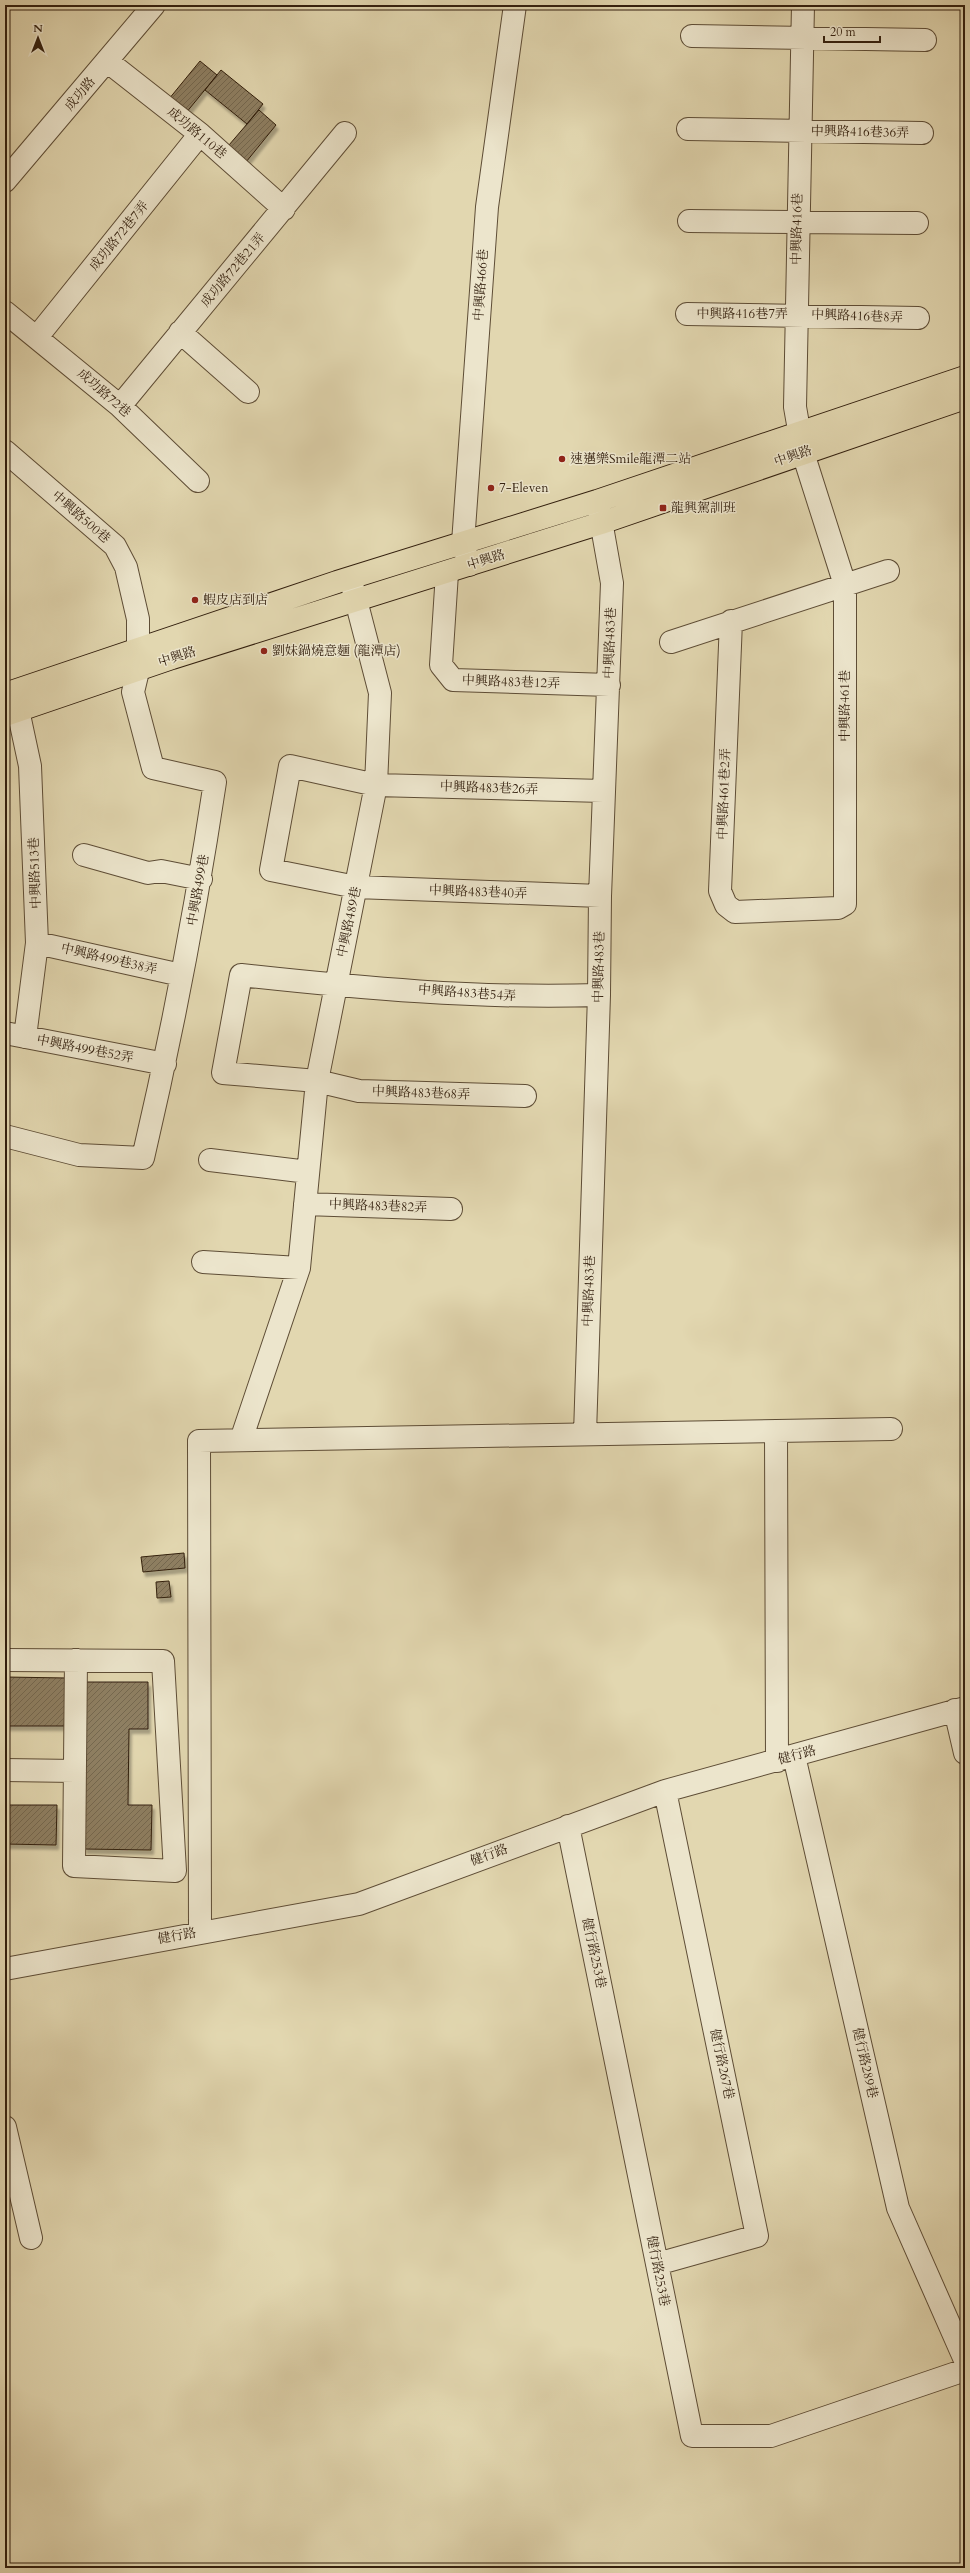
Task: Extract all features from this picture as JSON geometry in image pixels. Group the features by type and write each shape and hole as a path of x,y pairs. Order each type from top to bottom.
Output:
{"main road":[{"name":"中興路","path":"9,706 138,660 350,578 597,501 965,377"},
{"name":"中興路","path":"138,660 358,600 447,573 601,523 965,398"}],"street":[{"name":"成功路","path":"5,181 154,5"},
{"name":"中興路466巷","path":"469,565 463,543 486,207 515,5"},
{"name":"中興路416巷","path":"803,5 797,223 795,407 803,453"},
{"path":"692,36 802,36 926,40"},
{"name":"成功路110巷","path":"107,61 200,134 284,209"},
{"name":"中興路416巷36弄","path":"688,129 922,133"},
{"name":"成功路72巷21弄","path":"120,406 180,332 284,209 345,133"},
{"name":"成功路72巷7弄","path":"37,337 200,134"},
{"path":"689,221 917,224"},
{"name":"成功路72巷","path":"5,312 120,406 198,480"},
{"name":"中興路416巷7弄","path":"687,314 796,314"},
{"name":"中興路416巷8弄","path":"796,314 918,318"},
{"path":"180,332 248,392"},
{"name":"中興路500巷","path":"5,451 114,546 126,567 136,612 138,660"},
{"name":"中興路461巷","path":"785,909 838,908 845,904 845,585 803,453"},
{"name":"中興路483巷","path":"585,1434 599,995 603,791 609,685 612,583 597,501"},
{"path":"671,642 731,621 888,571"},
{"name":"中興路483巷12弄","path":"447,573 441,665 453,680 609,685"},
{"name":"中興路489巷","path":"241,1440 299,1268 317,1081 376,784 380,693 358,600 350,578"},
{"name":"中興路461巷2弄","path":"731,621 720,891 726,905 735,912 785,909"},
{"name":"中興路499巷","path":"5,1136 79,1155 143,1158 165,1064 181,975 201,879 215,782 153,768 133,692 138,660"},
{"name":"中興路513巷","path":"9,706 30,766 37,943 15,1035"},
{"name":"中興路483巷26弄","path":"280,828 290,766 376,784 603,791"},
{"name":"中興路483巷40弄","path":"280,828 271,870 356,887 600,896"},
{"path":"84,855 148,873 161,871 201,879"},
{"name":"中興路499巷38弄","path":"37,943 181,975"},
{"name":"中興路483巷54弄","path":"231,1021 241,975 336,985 530,997 599,995"},
{"name":"中興路483巷68弄","path":"231,1021 223,1073 317,1081 359,1091 525,1096"},
{"name":"中興路499巷52弄","path":"15,1035 165,1064"},
{"path":"210,1160 308,1172"},
{"name":"中興路483巷82弄","path":"305,1204 451,1209"},
{"path":"203,1262 299,1268"},
{"path":"200,1932 199,1441 891,1429"},
{"name":"健行路289巷","path":"776,1431 785,1758 898,2208 965,2360"},
{"path":"5,1660 76,1660 163,1661 175,1871 74,1866 76,1660"},
{"path":"960,1709 965,1753"},
{"name":"健行路","path":"5,1969 359,1904 665,1791 960,1709"},
{"path":"5,1770 75,1771"},
{"name":"健行路267巷","path":"657,2264 757,2236 665,1791"},
{"name":"健行路253巷","path":"568,1826 692,2436 771,2436 965,2370"},
{"path":"5,2127 31,2238"}],"building":[{"path":"200,61 217,75 181,119 164,105"},
{"path":"221,70 263,104 247,124 205,90"},
{"path":"259,110 276,125 242,167 223,152"},
{"path":"184,1553 185,1568 143,1572 141,1557"},
{"path":"169,1581 171,1597 157,1598 156,1582"},
{"path":"5,1677 67,1678 66,1726 5,1726"},
{"path":"86,1682 148,1682 148,1729 129,1729 128,1805 152,1805 151,1850 84,1849"},
{"path":"5,1805 57,1805 56,1845 5,1844"}],"place":[{"name":"速邁樂Smile龍潭二站","path":"562,459"},
{"name":"7-Eleven","path":"491,488"},
{"name":"龍興駕訓班","path":"663,508"},
{"name":"蝦皮店到店","path":"195,600"},
{"name":"劉妹鍋燒意麵 (龍潭店)","path":"264,651"}]}
